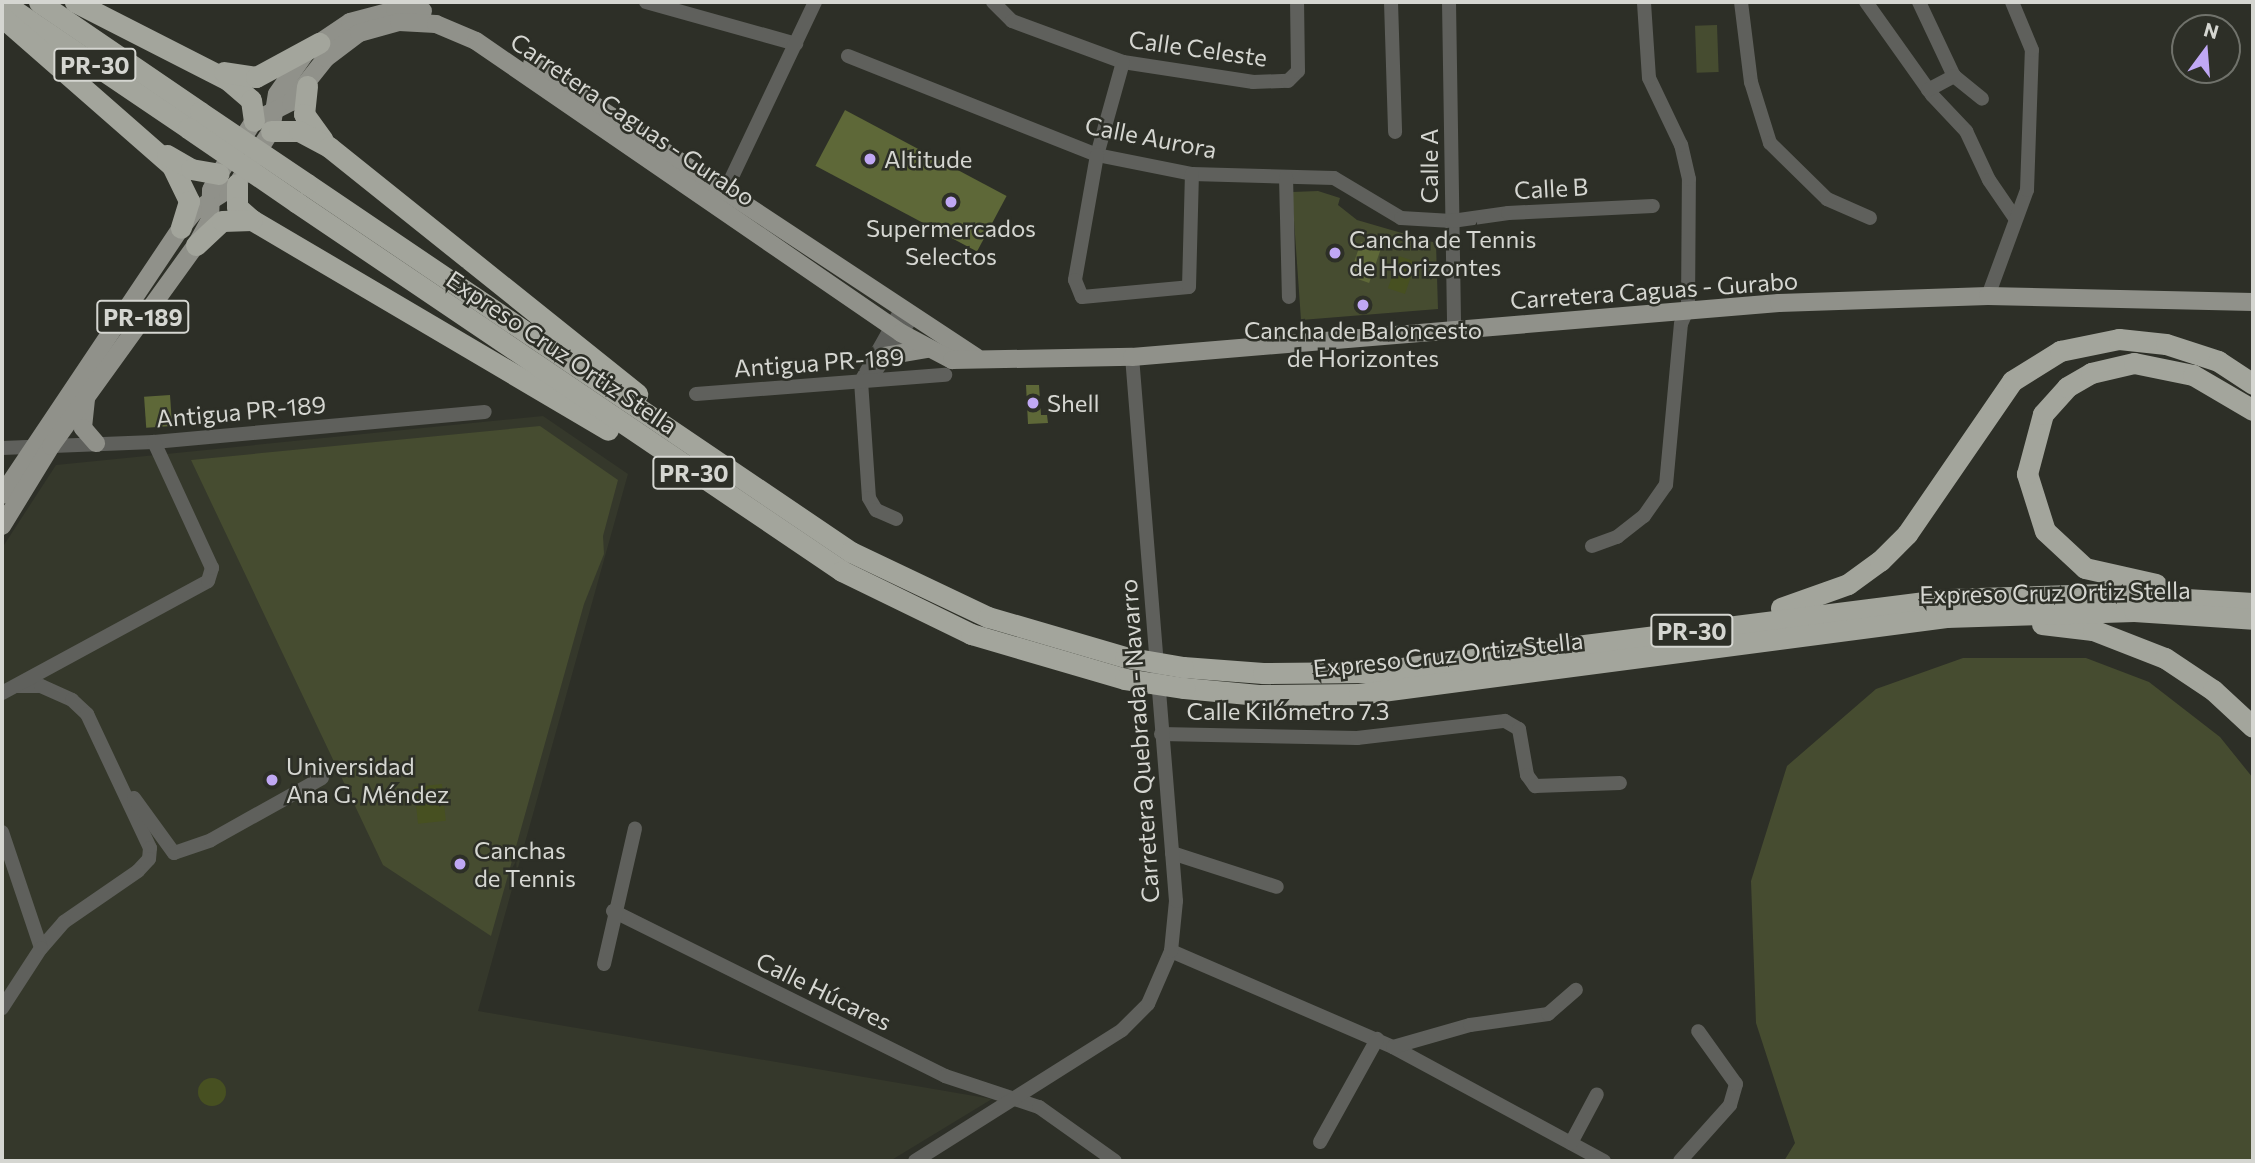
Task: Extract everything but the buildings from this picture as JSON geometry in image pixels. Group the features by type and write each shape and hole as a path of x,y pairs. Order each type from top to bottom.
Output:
{"highway":[{"name":"Expreso Cruz Ortiz Stella","path":"2,2 194,120 659,424 821,534 905,581 1018,628 1125,657 1184,678 1259,695 1359,694 1992,614 2134,611 2253,619"},
{"name":"Expreso Cruz Ortiz Stella","path":"39,2 194,120"},
{"path":"75,2 203,67 243,91 266,121 299,131 329,147 636,393 659,424"},
{"path":"2,17 154,147 191,169 228,179 237,207 252,220 611,432 651,444"},
{"path":"203,67 256,77 319,43"},
{"path":"307,86 304,114 329,147"},
{"path":"154,147 187,191 181,228"},
{"name":"Expreso Cruz Ortiz Stella","path":"302,193 651,444 810,552 905,605 1006,647 1125,679 1370,671 1948,599 2102,594 2253,603"},
{"path":"196,245 222,220 252,220"},
{"path":"1673,634 1702,622 1806,601 1863,575 1907,534 2012,381 2060,351 2119,339 2166,344 2218,361 2253,384"},
{"path":"2201,598 2099,574 2061,551 2039,520 2029,490 2032,442 2043,414 2067,387 2118,364 2174,368 2214,384 2253,410"},
{"path":"1992,614 2093,630 2136,644 2190,674 2253,727"}],"main road":[{"name":"Carretera Caguas - Gurabo","path":"266,121 277,93 319,43 350,22 395,10 437,12 481,30 721,199 896,329 927,349 952,360 976,357 996,361 1132,356 1454,330 1688,307 1988,296 2253,302"},
{"name":"Carretera Caguas - Gurabo","path":"266,121 307,86 326,58 359,33 399,22 436,24 476,41 721,199 976,357"},
{"name":"PR-189","path":"2,495 32,445 181,228 210,203 266,121"},
{"name":"PR-189","path":"2,526 51,446 196,245 210,220 210,203"},
{"path":"885,356 927,349"},
{"path":"87,394 83,428 96,443"}],"street":[{"path":"646,2 796,44"},
{"path":"721,199 815,2"},
{"name":"Calle Celeste","path":"993,2 1012,21 1123,62 1253,82 1287,81 1298,71 1297,2"},
{"path":"1391,2 1395,132"},
{"name":"Calle A","path":"1449,2 1454,330"},
{"path":"1592,546 1617,537 1644,516 1666,485 1681,324 1688,307 1689,180 1681,145 1649,78 1644,2"},
{"path":"1741,2 1751,82 1770,143 1827,199 1870,218"},
{"path":"1866,2 1928,90 1966,131 1989,180 2015,218"},
{"path":"1919,2 1954,76 1982,99"},
{"path":"1988,296 2027,190 2032,50 2012,2"},
{"name":"Calle Aurora","path":"848,56 1097,155 1192,174 1334,178 1401,218 1452,221"},
{"path":"1123,62 1097,155 1075,279 1082,297 1189,287 1192,174"},
{"path":"1928,90 1954,76"},
{"path":"1286,177 1289,297"},
{"name":"Calle B","path":"1452,221 1508,212 1653,206"},
{"path":"896,519 876,510 869,498 861,381 907,313"},
{"path":"861,381 876,372 896,329"},
{"name":"Carretera Quebrada - Navarro","path":"915,1161 1019,1099 1122,1030 1147,1004 1171,951 1176,901 1132,356"},
{"name":"Antigua PR-189","path":"696,394 945,375"},
{"name":"Antigua PR-189","path":"2,449 32,445 154,442 485,412"},
{"path":"2,693 208,581 212,568 154,442"},
{"path":"16,686 41,686 72,700 87,715 125,787 174,853 221,835 322,778"},
{"name":"Calle Kilómetro 7.3","path":"1161,734 1357,738 1505,722 1519,729 1527,775 1535,786 1620,783"},
{"path":"2,1008 41,948 64,922 149,859 125,787"},
{"path":"604,964 613,911 635,829"},
{"path":"2,832 41,948"},
{"path":"1172,853 1278,887"},
{"name":"Calle Húcares","path":"613,911 945,1076 1039,1107 1115,1161"},
{"path":"1171,951 1377,1039 1604,1161"},
{"path":"1393,1047 1470,1025 1548,1014 1576,990"},
{"path":"1680,1161 1730,1105 1736,1084 1698,1031"},
{"path":"1320,1142 1377,1039"},
{"path":"1571,1143 1597,1094"}],"shaded area":[{"path":"1717,25 1719,72 1697,73 1695,26"},
{"path":"1318,191 1340,198 1338,205 1357,220 1436,243 1438,309 1301,320 1292,192"},
{"path":"1399,256 1416,262 1405,294 1388,288"},
{"name":"Universidad Ana G. Méndez","path":"543,416 628,474 478,1011 992,1099 890,1161 2,1161 2,548 56,465"},
{"path":"540,426 618,480 603,536 604,554 584,604 491,936 383,865 191,460"},
{"path":"1963,658 2086,658 2149,682 2220,737 2253,778 2253,1161 1784,1161 1795,1143 1756,1023 1751,881 1787,766 1876,689"},
{"path":"442,784 446,821 418,824 414,787"},
{"path":"212,1078 222,1082 226,1092 222,1102 212,1106 202,1102 198,1092 202,1082"}],"place":[{"name":"Altitude","path":"870,159"},
{"name":"Supermercados Selectos","path":"951,202"},
{"name":"Cancha de Tennis de Horizontes","path":"1335,253"},
{"name":"Cancha de Baloncesto de Horizontes","path":"1363,305"},
{"name":"Shell","path":"1033,403"},
{"name":"Universidad Ana G. Méndez","path":"272,780"},
{"name":"Canchas de Tennis","path":"460,864"}]}
